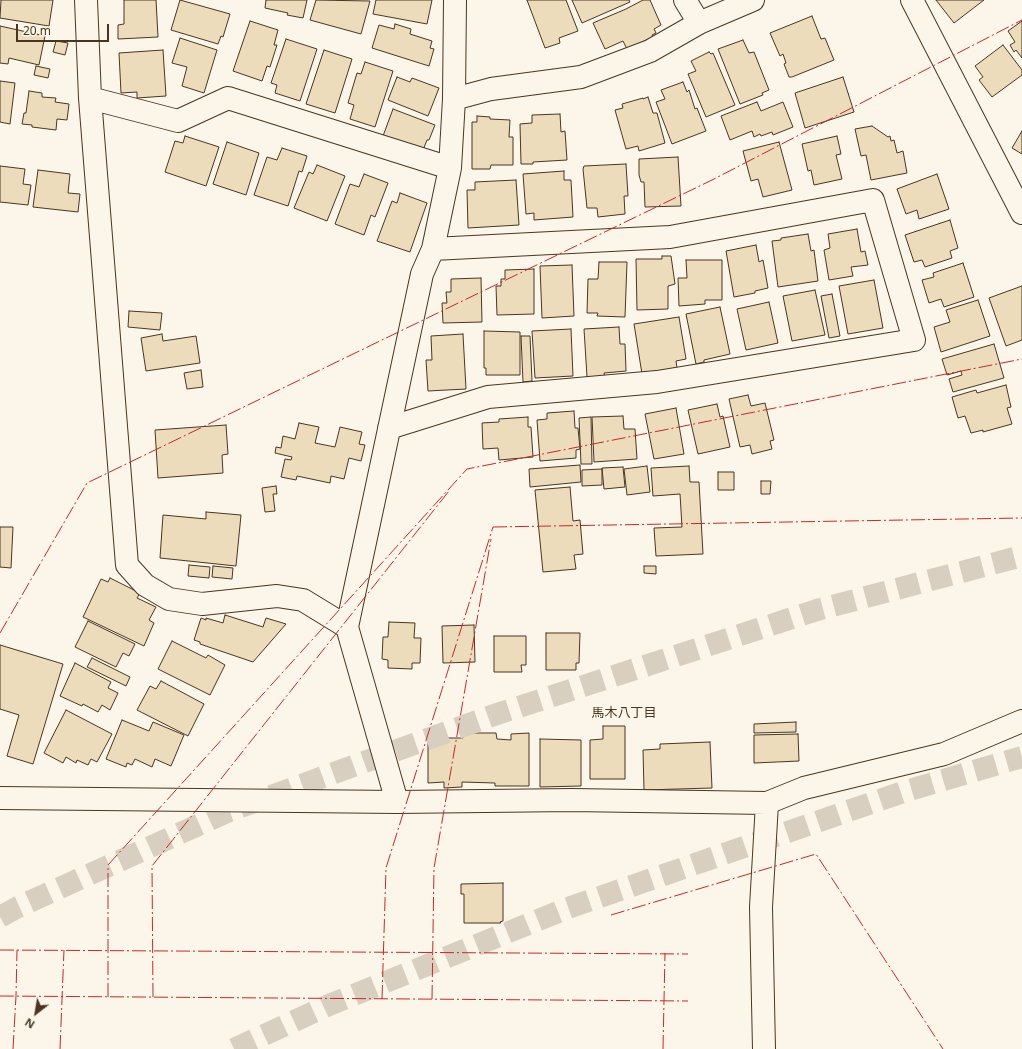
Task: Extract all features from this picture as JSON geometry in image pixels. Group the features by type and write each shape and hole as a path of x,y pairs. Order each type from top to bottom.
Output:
{"street":[{"path":"86,0 90,98 127,565 145,585 169,599 202,604 277,596 302,600 347,627"},
{"path":"397,802 347,627 422,274 433,249 450,168 454,99 455,0"},
{"path":"684,0 699,23"},
{"path":"454,99 491,89 581,77 650,51 699,23 753,0"},
{"path":"912,0 1022,213"},
{"path":"90,98 178,121 228,98 450,168"},
{"path":"389,428 488,397 657,382 914,340 873,200 670,237 433,249"},
{"path":"0,798 397,802 572,800 767,803 804,788 944,754 1022,721"},
{"path":"764,1049 761,907 767,803"}],"building":[{"path":"1,0 53,0 49,26 0,18"},
{"path":"124,0 156,0 158,37 118,39 118,25 124,24"},
{"path":"180,0 230,14 223,37 221,36 218,44 171,30"},
{"path":"266,0 307,0 303,18 265,8"},
{"path":"316,0 370,1 361,34 310,20"},
{"path":"376,0 432,0 427,24 373,14"},
{"path":"527,0 566,0 578,31 559,38 560,43 545,48"},
{"path":"572,0 629,0 630,2 582,23"},
{"path":"643,0 650,0 661,25 654,29 656,33 652,35 653,37 627,49 623,41 605,49 593,23"},
{"path":"936,0 984,0 954,23"},
{"path":"812,16 821,39 825,38 834,60 789,77 784,64 786,63 783,54 780,56 770,33"},
{"path":"250,21 278,30 274,45 277,45 270,67 267,66 262,81 233,71"},
{"path":"1022,21 1022,58 1016,50 1014,52 1010,45 1015,42 1008,31"},
{"path":"395,24 411,29 410,34 432,41 430,48 434,49 429,66 372,48 379,25 394,29"},
{"path":"0,26 45,36 39,65 9,58 8,64 0,63"},
{"path":"180,38 217,50 204,93 182,86 187,67 172,63"},
{"path":"286,39 317,49 300,101 275,93 277,85 271,83"},
{"path":"743,40 749,53 754,52 769,90 762,93 763,95 740,104 718,49"},
{"path":"56,41 68,43 65,55 53,52"},
{"path":"1003,45 1022,70 1022,75 992,97 979,80 983,77 975,66"},
{"path":"163,50 166,96 137,98 137,92 121,93 119,53"},
{"path":"324,50 352,59 335,113 306,104"},
{"path":"709,52 711,54 713,53 735,105 706,117 688,74 696,71 691,61"},
{"path":"365,62 393,71 375,127 350,119 354,105 348,103 357,73 361,74"},
{"path":"36,66 50,69 48,78 34,75"},
{"path":"397,77 410,82 412,78 439,88 428,116 388,100"},
{"path":"843,77 854,112 805,128 795,93"},
{"path":"0,81 15,83 10,124 0,122"},
{"path":"683,82 687,92 689,90 695,109 697,108 706,131 672,144 656,102 665,99 661,90"},
{"path":"29,91 42,93 42,97 56,98 55,102 69,104 67,120 57,119 56,130 32,127 32,125 22,124 24,113 26,113"},
{"path":"648,97 653,113 657,113 665,143 639,151 638,146 626,149 615,110 623,108 622,104"},
{"path":"757,102 761,111 783,102 793,127 773,135 772,132 761,136 760,134 754,137 752,131 730,140 721,116"},
{"path":"393,109 435,125 423,150 383,136"},
{"path":"560,114 561,132 565,131 567,160 521,164 520,124 532,123 532,115"},
{"path":"477,116 490,117 490,119 510,120 509,137 513,137 513,165 491,165 490,169 472,169 472,122 477,122"},
{"path":"872,126 888,137 890,136 891,141 894,140 897,153 903,151 907,173 871,180 866,155 861,156 855,129"},
{"path":"1022,131 1022,154 1012,148"},
{"path":"185,136 219,147 206,186 165,172 175,141 183,143"},
{"path":"837,136 841,154 836,155 842,179 814,185 811,170 808,171 802,144"},
{"path":"227,142 259,153 246,195 213,184"},
{"path":"779,142 792,190 763,197 758,179 751,181 743,151"},
{"path":"282,148 307,156 302,172 299,171 288,206 254,195 267,157 277,160"},
{"path":"678,157 681,206 645,207 644,182 641,182 639,175 639,159"},
{"path":"626,164 628,196 624,196 625,214 598,217 597,208 587,208 583,169 584,166"},
{"path":"317,165 345,176 327,221 294,208 309,172 313,174"},
{"path":"0,166 25,169 23,184 31,185 28,205 0,202"},
{"path":"38,170 70,174 68,193 80,194 78,212 33,207"},
{"path":"564,171 564,180 571,180 573,217 534,220 534,213 526,214 523,174"},
{"path":"364,174 388,183 375,217 371,215 364,235 335,224 350,184 359,187"},
{"path":"937,174 949,209 919,219 917,210 906,214 897,189"},
{"path":"516,180 519,225 468,228 467,190 475,190 475,182"},
{"path":"400,193 427,203 410,252 377,241 392,201 397,203"},
{"path":"950,220 958,248 950,251 952,258 925,267 922,260 914,262 905,235"},
{"path":"857,229 861,252 865,251 868,265 851,267 853,276 829,280 824,250 830,248 828,234"},
{"path":"808,234 811,251 814,250 818,281 778,287 772,241 781,240 781,238"},
{"path":"756,245 759,262 763,260 768,288 755,291 755,293 734,297 726,251"},
{"path":"662,256 671,256 675,284 668,286 668,309 637,310 636,259 662,259"},
{"path":"686,260 722,260 722,300 705,300 705,304 679,306 678,278 687,278"},
{"path":"599,262 627,262 625,317 597,316 598,313 587,313 588,279 598,279"},
{"path":"963,263 974,297 944,307 941,299 929,303 922,280 934,277 933,273"},
{"path":"572,265 574,316 542,318 540,266"},
{"path":"534,269 534,314 497,315 496,286 501,286 501,279 505,279 505,270"},
{"path":"481,278 482,322 443,323 442,303 447,303 446,292 451,292 451,279"},
{"path":"874,280 883,328 848,334 839,286"},
{"path":"1022,286 1022,340 1006,346 989,298"},
{"path":"815,290 825,335 792,341 783,296"},
{"path":"832,294 840,336 829,338 821,296"},
{"path":"978,300 990,336 941,352 934,327 950,322 946,310"},
{"path":"769,302 778,343 746,350 737,309"},
{"path":"720,307 730,354 704,360 704,362 696,364 686,314"},
{"path":"129,311 162,313 160,330 128,327"},
{"path":"679,317 686,359 676,361 677,368 642,374 634,324"},
{"path":"619,327 620,344 625,344 626,371 604,373 605,377 587,377 584,329"},
{"path":"571,329 573,376 535,378 532,331"},
{"path":"484,331 520,332 520,375 486,375 486,368 484,368"},
{"path":"162,334 163,341 196,336 200,363 146,371 141,338"},
{"path":"463,334 466,389 428,391 426,360 432,360 431,336"},
{"path":"521,336 530,336 532,381 523,382"},
{"path":"994,344 1004,378 953,392 949,379 962,375 961,371 947,375 942,359"},
{"path":"201,370 203,387 187,389 184,373"},
{"path":"1006,385 1011,407 1007,408 1012,424 983,432 983,430 971,433 965,416 958,418 952,397 976,390 977,393"},
{"path":"748,395 751,406 765,403 774,440 770,441 772,449 752,454 750,445 740,447 729,399"},
{"path":"717,404 720,417 723,416 730,447 698,454 688,410"},
{"path":"676,408 684,454 654,459 645,414"},
{"path":"574,411 575,428 578,428 580,449 576,450 576,458 540,461 537,420 547,419 547,413"},
{"path":"623,416 624,429 635,429 637,459 594,462 592,417"},
{"path":"528,417 528,427 531,427 533,457 499,460 498,448 483,449 482,423 499,422 499,419"},
{"path":"591,417 592,464 581,464 579,418"},
{"path":"299,423 319,427 315,443 335,447 340,427 362,432 359,444 365,445 361,461 349,458 344,479 331,476 330,483 297,476 296,480 281,477 285,459 291,460 292,457 275,453 276,447 281,448 283,436 295,439"},
{"path":"226,425 228,454 222,455 223,473 158,478 155,430"},
{"path":"580,465 581,482 530,487 529,469"},
{"path":"647,466 650,492 627,495 624,469"},
{"path":"689,466 690,482 699,482 703,554 656,556 654,528 682,527 680,494 653,496 651,468"},
{"path":"623,467 625,487 604,489 602,468"},
{"path":"602,469 602,485 582,486 582,470"},
{"path":"718,472 734,472 734,490 718,490"},
{"path":"761,481 771,481 770,494 761,494"},
{"path":"276,486 277,494 273,494 275,511 265,512 262,488"},
{"path":"570,487 573,521 580,520 583,554 574,555 576,569 543,572 535,490"},
{"path":"206,512 241,515 236,566 160,558 163,515 206,519"},
{"path":"0,527 13,527 11,568 0,567"},
{"path":"189,565 210,567 209,578 188,576"},
{"path":"213,566 233,568 232,579 212,577"},
{"path":"644,566 656,566 656,574 644,573"},
{"path":"110,578 140,593 137,598 156,607 149,620 154,623 144,646 83,617 101,579 108,582"},
{"path":"225,615 263,627 266,618 286,624 253,662 200,644 200,642 194,640 201,618 223,623"},
{"path":"88,621 135,644 129,656 123,653 116,667 75,647"},
{"path":"389,622 415,623 414,638 421,638 420,663 412,663 412,669 388,668 388,660 382,659 383,637 388,637"},
{"path":"474,625 475,662 443,663 442,626"},
{"path":"546,633 580,633 579,663 576,663 576,670 546,670"},
{"path":"494,636 526,636 526,665 521,665 522,672 494,672"},
{"path":"172,641 206,658 208,655 225,665 210,695 158,669"},
{"path":"0,645 63,664 33,764 7,756 19,715 0,709"},
{"path":"92,658 130,677 126,686 87,667"},
{"path":"75,663 111,682 108,688 118,693 110,710 102,705 98,712 83,704 82,706 60,696"},
{"path":"161,681 204,704 188,736 137,710 150,686 156,689"},
{"path":"66,710 112,734 97,762 91,759 88,765 77,760 76,763 66,757 63,763 44,753"},
{"path":"122,720 149,731 153,722 184,735 171,766 155,759 152,767 135,759 132,765 127,763 126,767 106,759"},
{"path":"796,722 796,732 754,733 754,724"},
{"path":"603,726 625,726 625,779 590,779 590,740 603,739"},
{"path":"462,733 496,733 497,739 511,740 511,734 529,733 529,786 495,786 495,783 462,782 462,787 444,788 444,782 428,783 428,735 445,735 445,738 463,738"},
{"path":"798,734 799,761 754,763 754,735"},
{"path":"540,739 581,740 581,786 540,787"},
{"path":"710,742 712,788 644,790 643,750 660,749 660,744"},
{"path":"503,883 503,921 500,922 501,923 464,923 464,894 461,894 461,884"}],"tunnel":[{"path":"0,917 18,907 227,812 491,716 817,610 1022,556"},
{"path":"234,1049 329,1005 568,908 906,791 1022,757"}],"power":[{"path":"0,633 87,483 712,180 1022,20"},
{"path":"108,997 108,865 467,469 1022,359"},
{"path":"153,997 152,866 449,491"},
{"path":"493,527 1022,518"},
{"path":"382,999 386,868 493,527"},
{"path":"432,999 434,868 491,539"},
{"path":"611,915 816,854 943,1049"},
{"path":"0,950 688,954"},
{"path":"13,1049 17,950"},
{"path":"60,1049 64,950"},
{"path":"663,1049 665,953"},
{"path":"0,996 688,1001"}],"district":[{"name":"馬木八丁目","path":"624,713"}]}
